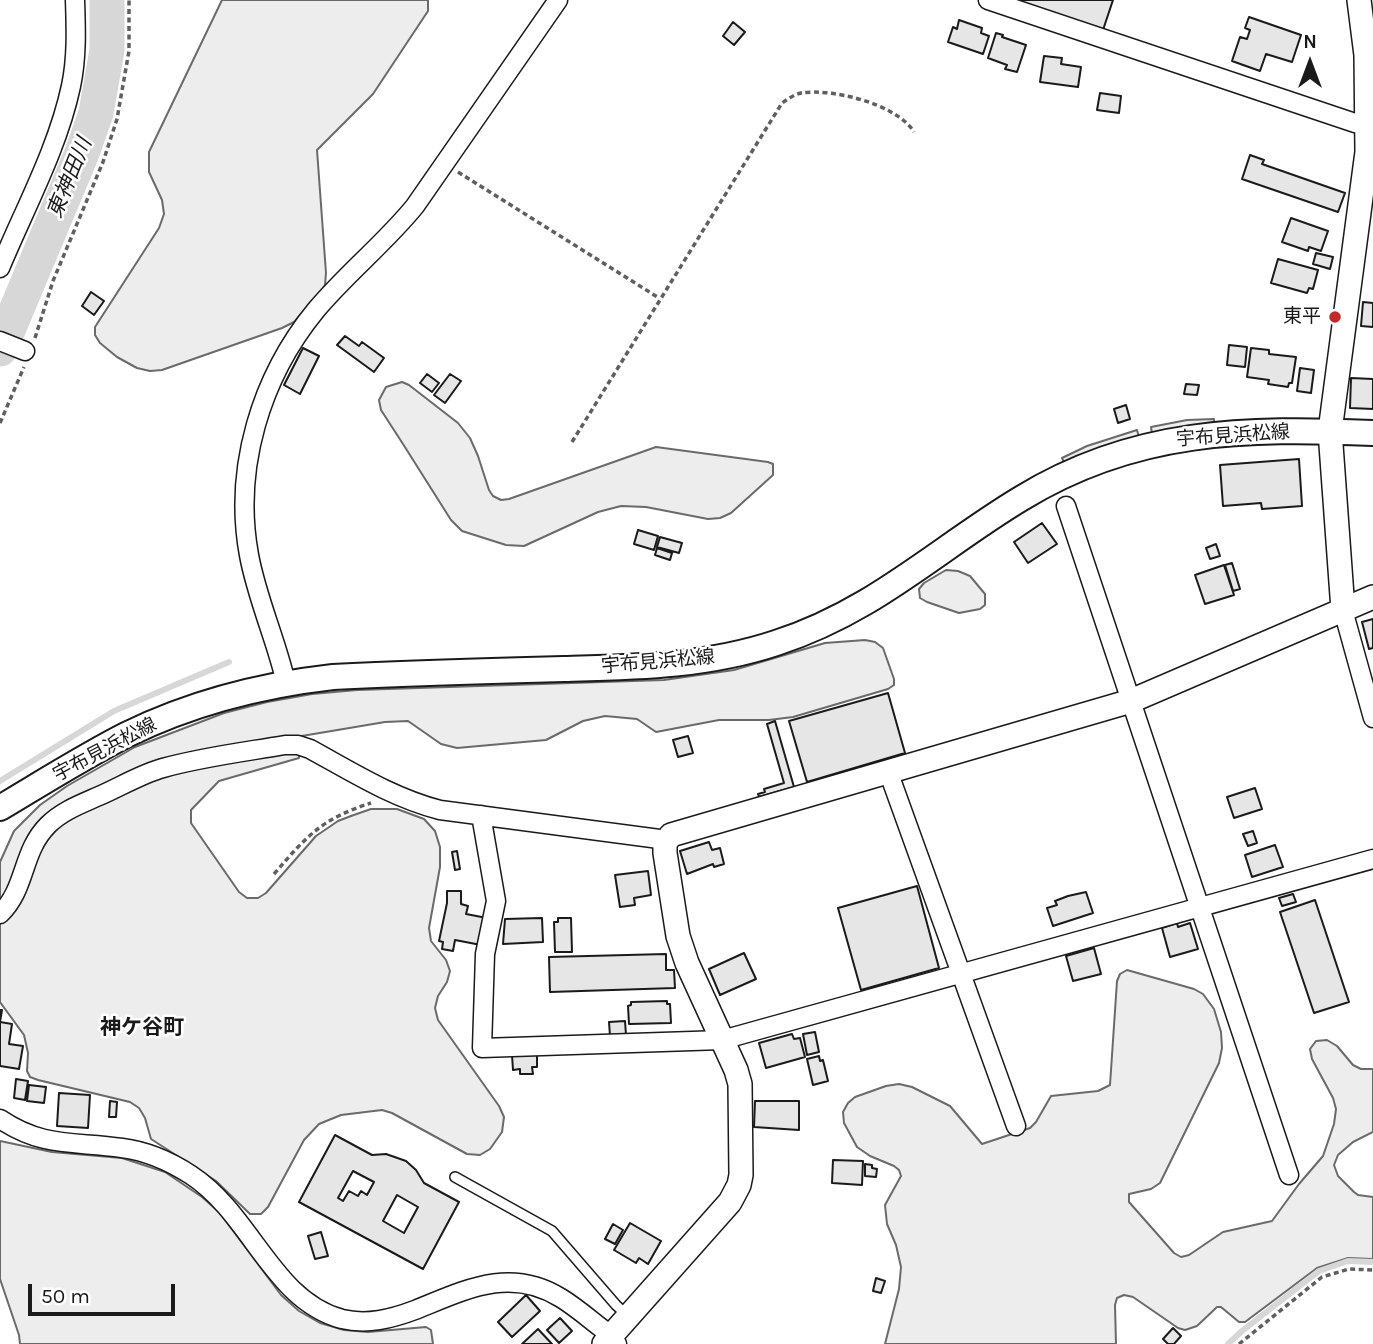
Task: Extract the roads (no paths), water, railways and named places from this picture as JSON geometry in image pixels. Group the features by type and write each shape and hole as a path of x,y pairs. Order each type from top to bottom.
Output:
{"main road":[{"name":"宇布見浜松線","path":"0,808 106,746 151,724 242,693 286,683 357,676 663,666 731,656 797,636 839,618 899,583 1022,498 1093,463 1144,446 1196,436 1249,431 1373,433"}],"street":[{"path":"0,268 66,105 76,48 75,0"},
{"path":"286,683 260,603 245,526 246,473 256,422 275,373 318,308 404,219 558,0"},
{"path":"988,0 1371,126"},
{"path":"1359,0 1371,126 1330,431 1343,610 1373,718"},
{"path":"0,341 27,352"},
{"path":"1066,506 1289,1175"},
{"path":"0,1119 34,1138 54,1143 124,1148 158,1159 190,1175 226,1205 289,1288 324,1313 345,1320 368,1322 389,1319 477,1285 512,1282 530,1285 562,1298 611,1341 730,1202 741,1175 742,1099 736,1070 687,963 678,936 665,853 665,843 671,835 1131,701 1373,597"},
{"path":"0,914 13,900 20,887 27,856 48,825 62,814 153,771 285,745 310,749 388,791 416,804 440,810 667,840"},
{"path":"888,771 1016,1126"},
{"path":"481,815 496,901 485,954 482,1048 722,1040 1373,859"}],"lane":[{"path":"455,1177 552,1231 629,1317"}],"waterway":[{"name":"東神田川","path":"0,349 82,153 96,113 107,50 107,0"},
{"path":"0,781 114,711 229,662"},
{"path":"1228,1344 1319,1271 1348,1261 1373,1262"}],"place":[{"name":"東平","path":"1335,317"}],"district":[{"name":"神ケ谷町","path":"142,1028"}]}
